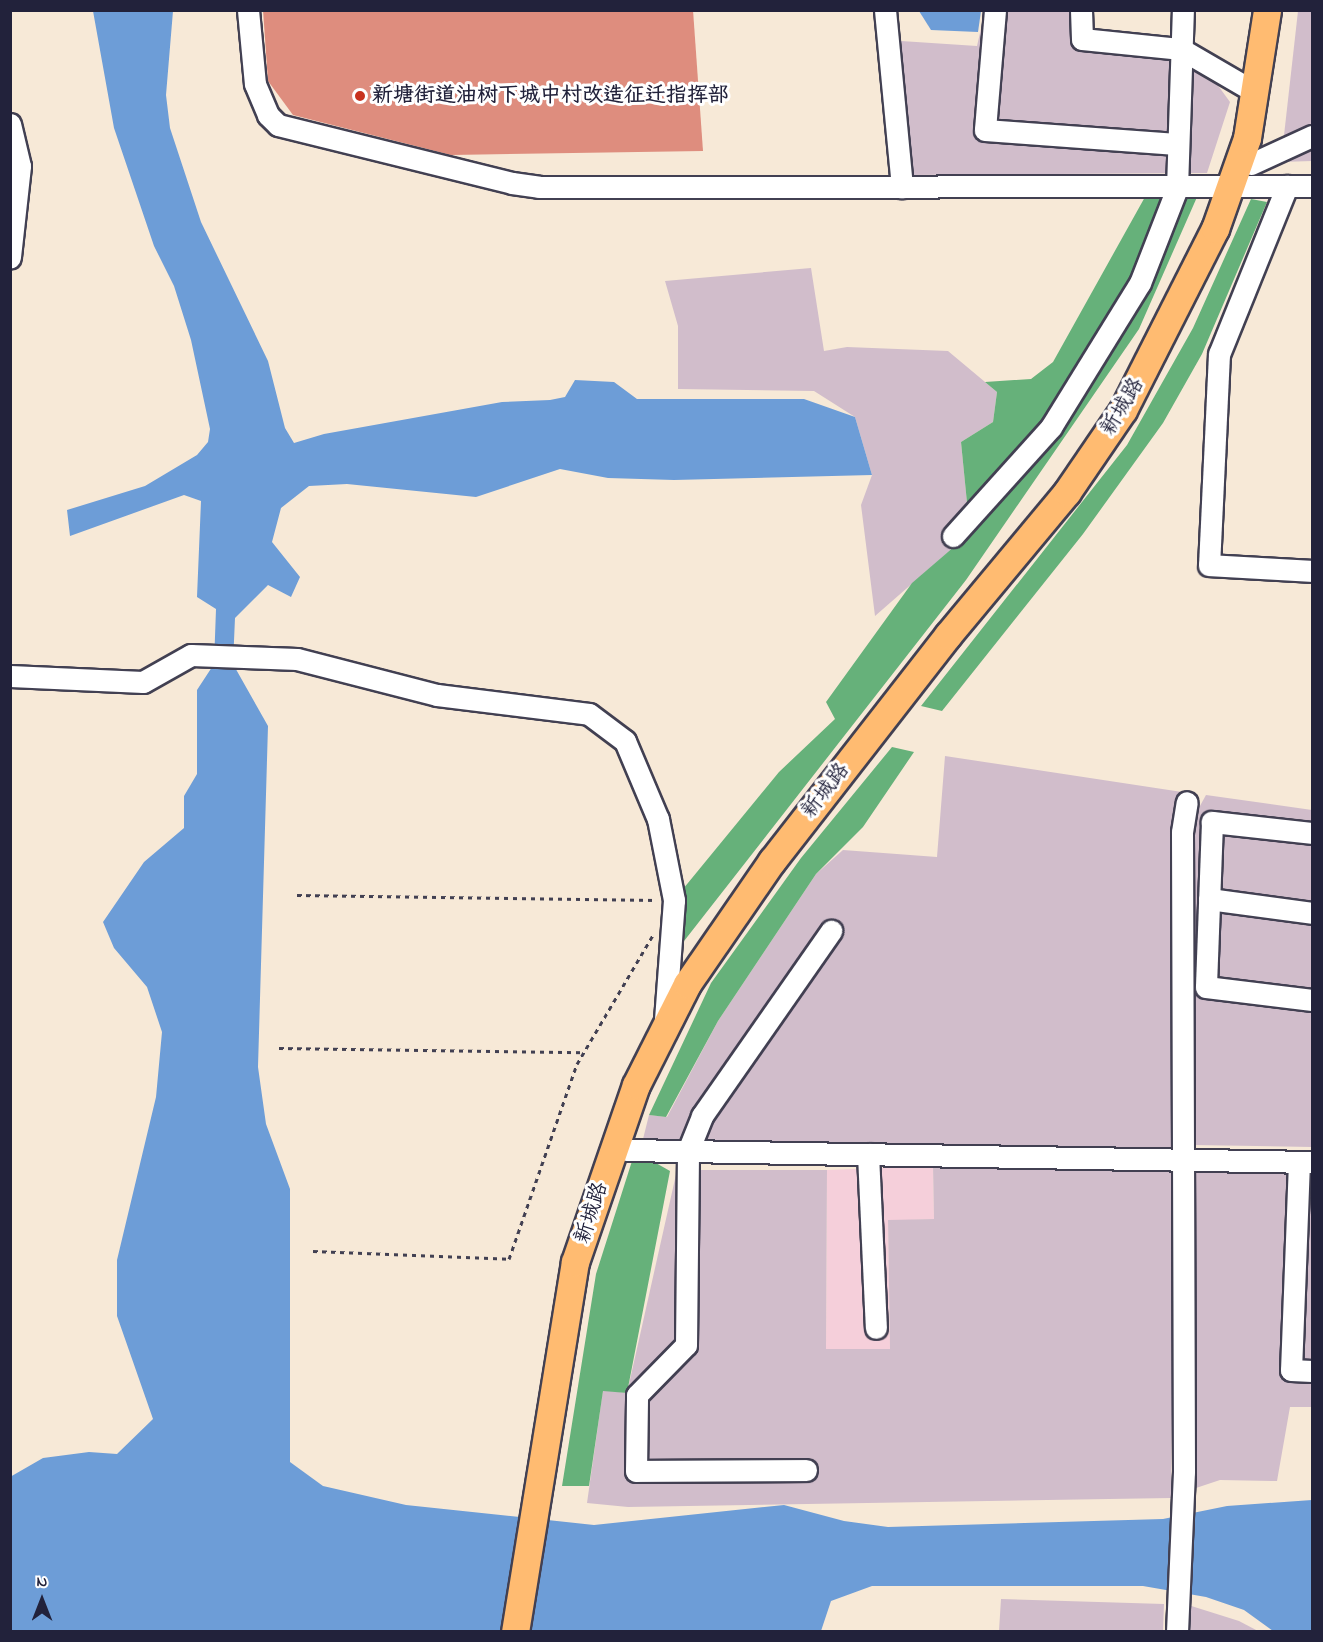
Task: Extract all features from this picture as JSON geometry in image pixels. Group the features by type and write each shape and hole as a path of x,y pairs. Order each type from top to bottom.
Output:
{"main road":[{"name":"新城路","path":"514,1632 541,1513 587,1264 648,1090 698,990 782,868 957,643 1077,500 1134,417 1227,234 1241,179 1267,10"},
{"name":"新城路","path":"530,1632 541,1513 575,1262 636,1085 687,984 772,861 948,635 1067,492 1123,410 1179,307 1259,141 1279,10"}],"street":[{"path":"248,10 255,84 268,115 278,125 539,187 1177,188 1241,179 1287,186 1312,186"},
{"path":"885,10 902,187"},
{"path":"995,10 985,130 1176,144"},
{"path":"1081,10 1082,39 1181,49 1255,92"},
{"path":"953,536 1051,427 1140,283 1177,188 1176,144 1183,10"},
{"path":"10,124 20,166 10,257"},
{"path":"1241,179 1312,136"},
{"path":"1287,186 1219,354 1209,565 1312,572"},
{"path":"10,675 143,682 191,656 297,659 437,695 589,714 625,741 658,819 674,900 665,1028"},
{"path":"1177,1632 1184,1470 1182,832 1187,801"},
{"path":"1312,833 1212,822 1206,987 1312,1000"},
{"path":"1209,899 1312,913"},
{"path":"806,1470 636,1471 637,1395 686,1345 688,1151 702,1116 831,931"},
{"path":"626,1150 1306,1162 1291,1370 1312,1371"},
{"path":"868,1154 876,1328"}],"path":[{"path":"297,895 674,900"},
{"path":"313,1251 509,1259 584,1052 656,930"},
{"path":"279,1048 584,1052"}],"shaded area":[{"path":"985,11 1077,11 1074,42 1198,58 1230,102 1207,173 911,175 901,41 977,46"},
{"path":"1298,11 1312,11 1312,161 1281,162"},
{"path":"811,268 824,351 847,347 948,351 997,392 993,422 961,442 970,533 875,616 861,505 872,475 855,417 814,391 678,389 678,326 665,281"},
{"path":"945,756 1182,792 1175,894 1176,1151 643,1139 649,1115 667,1117 718,1021 816,874 843,850 937,857"},
{"path":"1206,795 1312,810 1312,1147 1193,1145 1195,815"},
{"path":"1056,1163 1175,1167 1171,1498 628,1507 587,1503 603,1390 627,1393 677,1170 827,1170 826,1349 890,1349 888,1220 934,1219 933,1166"},
{"path":"933,1166 934,1219 888,1221 890,1349 826,1349 827,1170"},
{"path":"1196,1170 1312,1173 1312,1407 1290,1407 1277,1481 1220,1480 1196,1488"},
{"path":"1001,1599 1164,1604 1163,1631 999,1631"},
{"path":"1185,1604 1239,1621 1258,1631 1185,1632"}],"green space":[{"path":"1150,188 1201,188 1139,329 966,580 670,959 674,900 779,772 835,719 826,702 912,583 970,533 961,442 993,422 997,392 985,382 1031,379 1053,362"},
{"path":"1251,199 1267,202 1202,354 1163,423 1083,534 942,711 921,706 1127,445 1193,328"},
{"path":"892,747 914,752 863,827 816,874 718,1021 666,1117 649,1115 711,983 801,858"},
{"path":"647,1158 670,1171 627,1393 603,1391 589,1486 562,1486 596,1274 632,1161"}],"water":[{"path":"93,11 173,11 166,95 170,128 201,222 268,361 285,428 294,443 324,434 502,402 550,400 565,397 575,380 614,382 637,399 804,399 855,417 872,475 674,480 608,478 560,469 476,497 347,484 309,486 281,508 272,542 300,577 291,597 268,585 235,618 233,664 268,726 258,1067 266,1124 290,1189 290,1462 323,1486 406,1505 594,1525 784,1505 844,1521 888,1527 1163,1519 1227,1506 1312,1500 1312,1631 1273,1631 1244,1610 1206,1597 1143,1586 872,1586 831,1601 821,1631 11,1631 10,1477 43,1458 89,1452 117,1454 153,1419 117,1316 117,1260 156,1097 162,1032 147,987 114,948 103,922 144,862 184,828 184,796 197,774 197,690 214,664 216,609 197,597 201,501 184,495 70,536 67,510 145,486 197,455 208,442 210,429 191,340 174,286 154,246 114,128"},
{"path":"919,11 981,11 978,32 931,30"}],"building":[{"path":"263,10 693,10 703,151 451,155 293,115 268,81"}],"place":[{"name":"新塘街道油树下城中村改造征迁指挥部","path":"360,96"}]}
